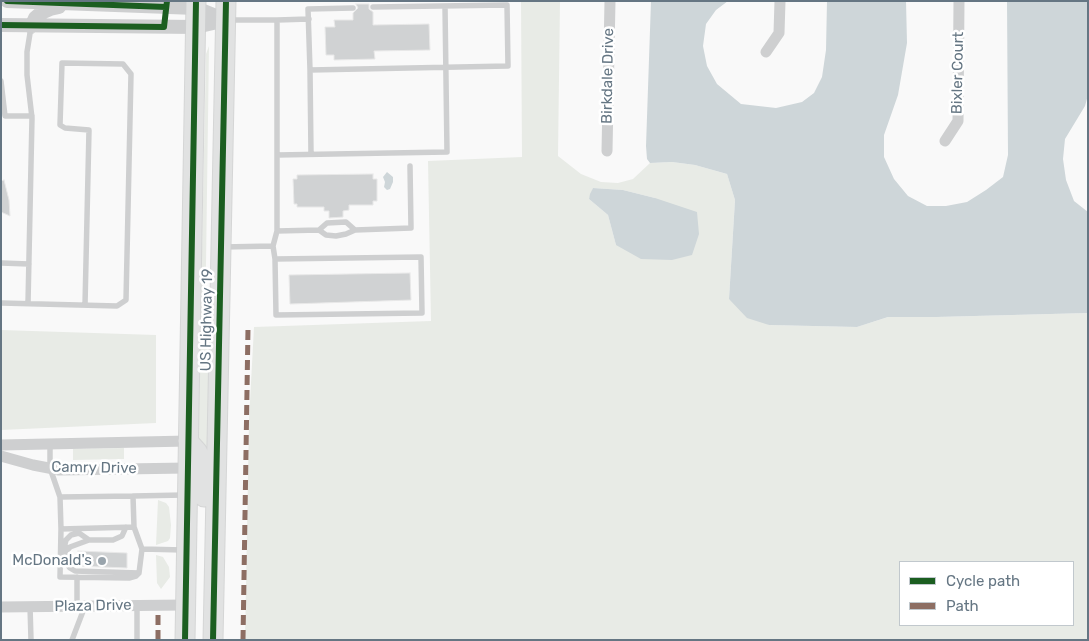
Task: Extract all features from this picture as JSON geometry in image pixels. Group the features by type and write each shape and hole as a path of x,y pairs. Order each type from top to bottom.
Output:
{"highway":[{"name":"US Highway 19","path":"212,640 226,1"},
{"name":"US Highway 19","path":"185,640 196,4"},
{"path":"188,441 197,451 203,468 201,605 212,640"}],"street":[{"path":"7,1 82,4 196,4 226,20"},
{"name":"Birkdale Drive","path":"607,151 610,1"},
{"path":"766,52 779,32 780,1"},
{"name":"Bixler Court","path":"945,141 958,121 959,1"},
{"path":"31,27 35,18 50,9 82,4"},
{"path":"1,25 31,27 196,27 226,20"},
{"name":"Camry Drive","path":"1,445 188,441"},
{"name":"Camry Drive","path":"1,456 33,466 59,470 187,468"},
{"name":"Plaza Drive","path":"1,607 185,605"}],"lane":[{"path":"310,70 508,66 507,5 373,7"},
{"path":"278,155 447,152 445,6"},
{"path":"311,154 308,8 353,8"},
{"path":"226,20 309,19"},
{"path":"275,260 420,257 422,313 276,315 273,246 278,231 277,20"},
{"path":"28,303 32,116 27,75 27,52 31,27"},
{"path":"1,303 117,306 126,300 131,74 123,64 62,63 60,125 65,128 89,130 85,305"},
{"path":"1,80 3,116 32,116"},
{"path":"278,231 319,230 326,235 336,236 355,230 411,228 410,166"},
{"path":"319,230 327,223 346,222 355,230"},
{"path":"221,247 273,246"},
{"path":"1,263 29,264"},
{"path":"50,443 50,468 60,497 60,577 129,578 139,573 142,549 134,527 134,496"},
{"path":"60,497 187,495"},
{"path":"66,552 70,547 89,540 116,539 122,536 126,527"},
{"path":"61,529 134,527"},
{"path":"89,540 79,533 71,535 66,540 66,563 70,568 75,571 139,573"},
{"path":"142,549 186,550"},
{"path":"72,640 81,606 77,577"},
{"path":"137,605 137,640"},
{"path":"30,606 31,640"}],"shaded area":[{"path":"521,1 560,1 558,156 581,174 601,182 618,183 633,179 650,163 672,162 695,165 727,174 735,200 729,299 769,325 857,327 888,317 1088,313 1088,640 245,640 249,420 254,327 431,321 428,161 522,157","holes":["593,188 623,190 655,198 616,245 608,215 589,199"]},
{"path":"651,1 728,1 716,10 706,24 703,46 707,66 717,84 741,104 776,108 802,102 814,93 822,77 826,50 827,1 906,1 907,43 898,95 884,135 884,157 894,179 908,196 927,206 946,206 967,202 1003,177 1008,155 1007,1 1088,1 1088,95 1085,106 1065,139 1063,159 1066,180 1074,201 1088,212 1088,313 888,317 857,327 769,325 747,318 729,299 735,200 727,174 695,165 672,162 650,163 647,159"},
{"path":"209,46 205,337 210,359 208,460 198,443 206,54"},
{"path":"387,172 393,177 393,182 390,189 387,190 384,187 383,177"},
{"path":"593,188 623,190 697,212 699,234 692,255 672,260 641,259 616,245 608,215 589,199"},
{"path":"1,330 156,335 156,423 1,430"},
{"path":"124,448 124,459 73,460 73,449"},
{"path":"158,500 166,503 169,507 171,525 168,541 156,545"},
{"path":"156,555 163,557 169,567 170,577 161,589 157,583"}],"building":[{"path":"356,4 369,4 369,9 373,12 373,25 429,24 430,50 374,51 375,59 334,60 334,55 326,55 325,27 335,27 334,20 353,20 353,13 358,8"},
{"path":"373,174 373,179 377,179 377,201 373,201 373,205 349,205 349,210 343,211 343,217 329,218 329,211 324,211 324,207 297,207 297,204 294,204 293,179 297,179 297,175"},
{"path":"4,180 9,200 10,216 1,212 1,181"},
{"path":"410,273 411,300 290,304 289,275"},
{"name":"McDonald's","path":"78,551 127,553 127,568 78,566"}],"marked path":[{"path":"243,640 248,328"},
{"path":"158,615 158,640"}],"cycle path":[{"path":"7,1 166,7"},
{"path":"1,25 164,27 167,1"},
{"path":"185,640 196,1"},
{"path":"213,640 226,1"}],"place":[{"name":"McDonald's","path":"102,561"}]}
